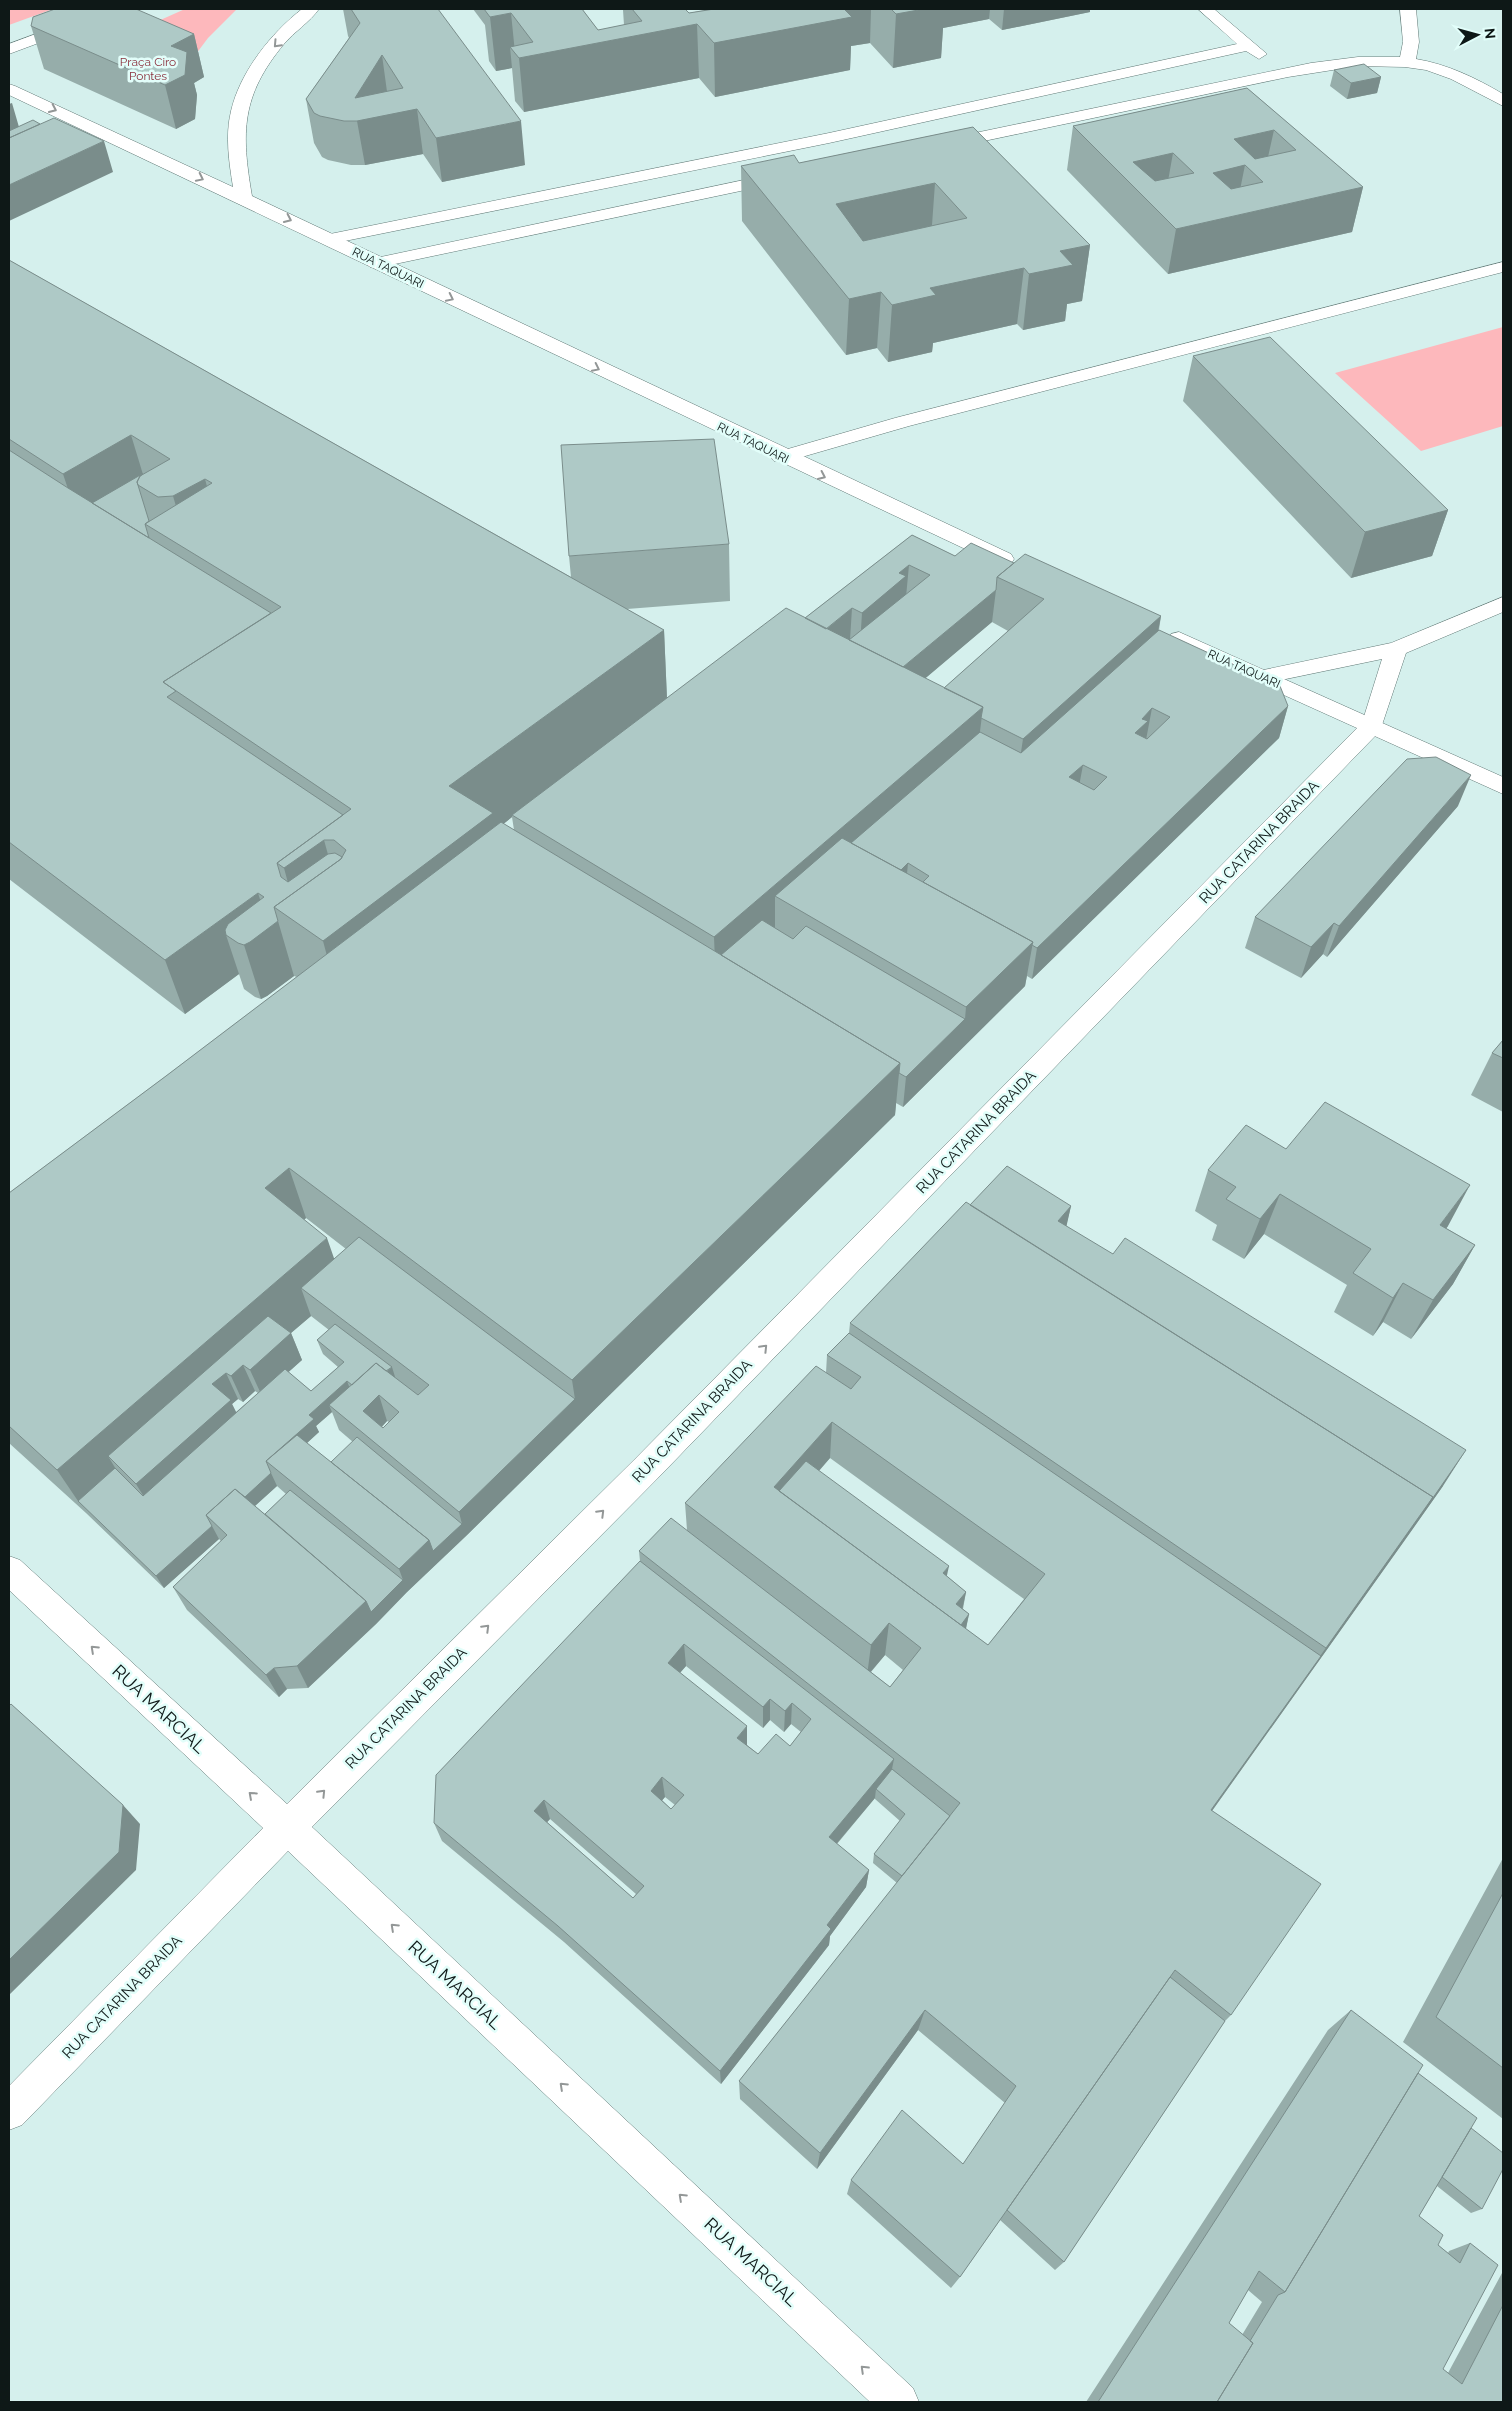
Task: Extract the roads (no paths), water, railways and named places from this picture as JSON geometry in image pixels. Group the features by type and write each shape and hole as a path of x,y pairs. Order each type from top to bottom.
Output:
{"main road":[{"path":"9,49 117,9"},
{"path":"244,199 236,147 239,110 250,86 270,52 311,9"},
{"path":"1205,9 1283,74"},
{"path":"1407,62 1411,42 1408,9"},
{"path":"330,239 834,145 1249,46"},
{"path":"926,148 1283,74 1360,61 1407,62 1439,70 1473,83 1503,101"},
{"name":"RUA TAQUARI","path":"9,89 330,239 376,263 781,457 1021,567"},
{"path":"376,263 792,175"},
{"path":"781,457 902,422 1503,267"},
{"path":"1262,677 1396,649 1503,604"},
{"name":"RUA TAQUARI","path":"1164,632 1503,786"},
{"path":"1372,726 1396,649"},
{"name":"RUA CATARINA BRAIDA","path":"9,2112 288,1828 646,1469 1372,726"},
{"name":"RUA MARCIAL","path":"9,1570 288,1828 899,2402"}],"park label":[{"name":"Praça Ciro Pontes","path":"148,69"}]}
